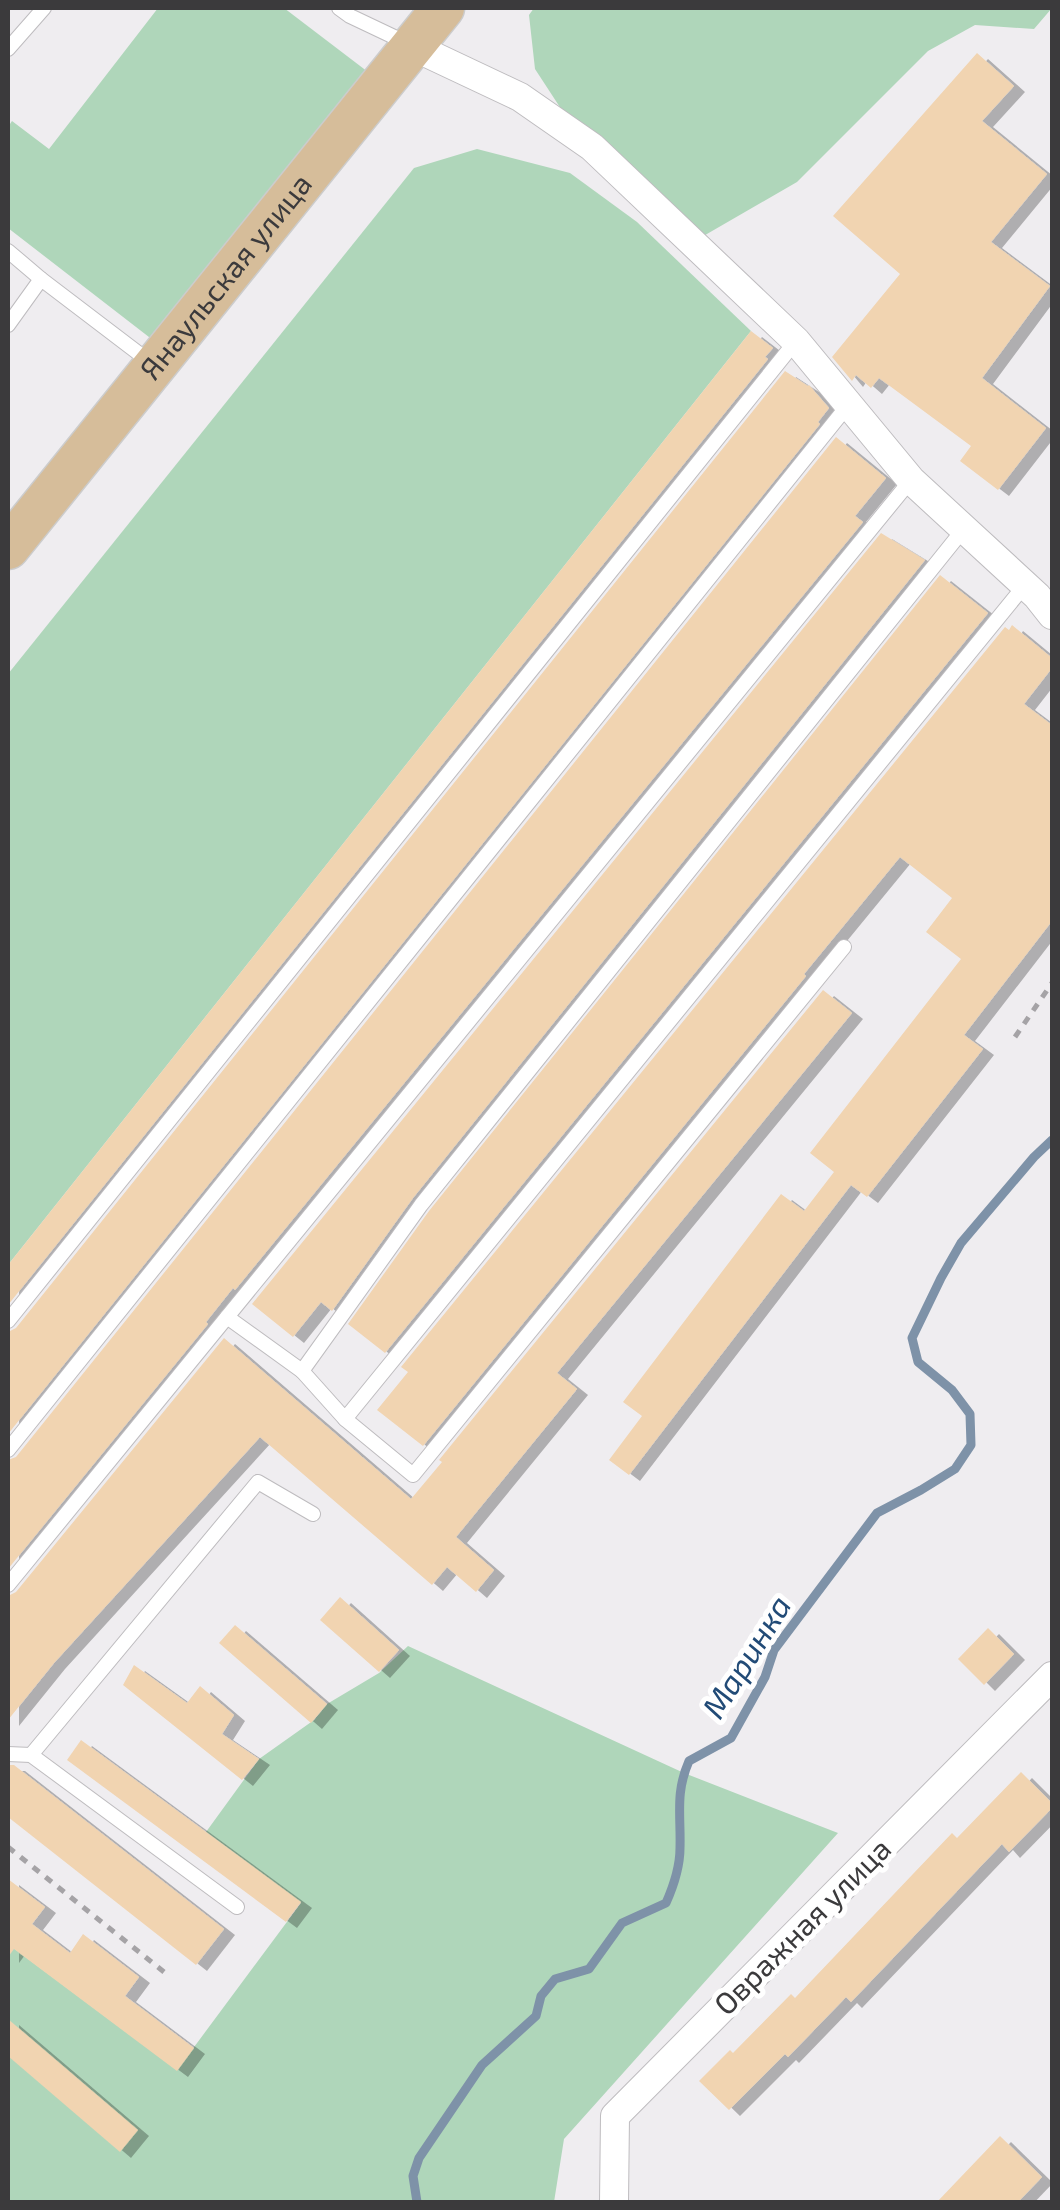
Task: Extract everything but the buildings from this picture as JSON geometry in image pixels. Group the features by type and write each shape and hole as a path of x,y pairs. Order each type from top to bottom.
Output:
{"main road":[{"name":"Янаульская улица","path":"8,548 443,8"}],"street":[{"path":"412,46 520,97 592,147 796,341 911,480 1052,615"},
{"name":"Овражная улица","path":"614,2202 615,2116 1052,1676"}],"lane":[{"path":"8,49 44,8"},
{"path":"339,8 412,46"},
{"path":"8,251 154,366"},
{"path":"8,324 41,280"},
{"path":"8,1322 796,341"},
{"path":"8,1450 849,404"},
{"path":"8,1585 911,480"},
{"path":"302,1371 421,1205 963,530"},
{"path":"345,1419 1025,585"},
{"path":"227,1317 302,1371 345,1419 413,1475 844,946"},
{"path":"32,1755 258,1482 313,1514"},
{"path":"8,1754 32,1755 238,1907"}],"path":[{"path":"1014,1037 1052,983"},
{"path":"8,1847 164,1972"}],"green space":[{"path":"158,8 284,8 368,72 158,344 8,228 8,127 12,121 49,149"},
{"path":"534,8 1052,8 1034,29 975,25 928,51 797,182 700,238 567,118 535,69 529,15"},
{"path":"477,149 570,173 637,222 751,331 8,1265 8,674 414,168"},
{"path":"408,1646 684,1773 838,1833 564,2139 554,2202 8,2202 8,1944 177,2070 301,1903 206,1832 259,1759 314,1720 327,1704 379,1673"}],"waterway":[{"name":"Маринка","path":"417,2202 413,2176 419,2158 482,2065 536,2016 541,1996 555,1979 589,1969 622,1923 666,1903 679,1862 680,1794 689,1761 731,1738 765,1677 774,1650 877,1513 955,1469 971,1445 970,1414 952,1390 918,1362 912,1338 961,1243 1052,1140"}]}
